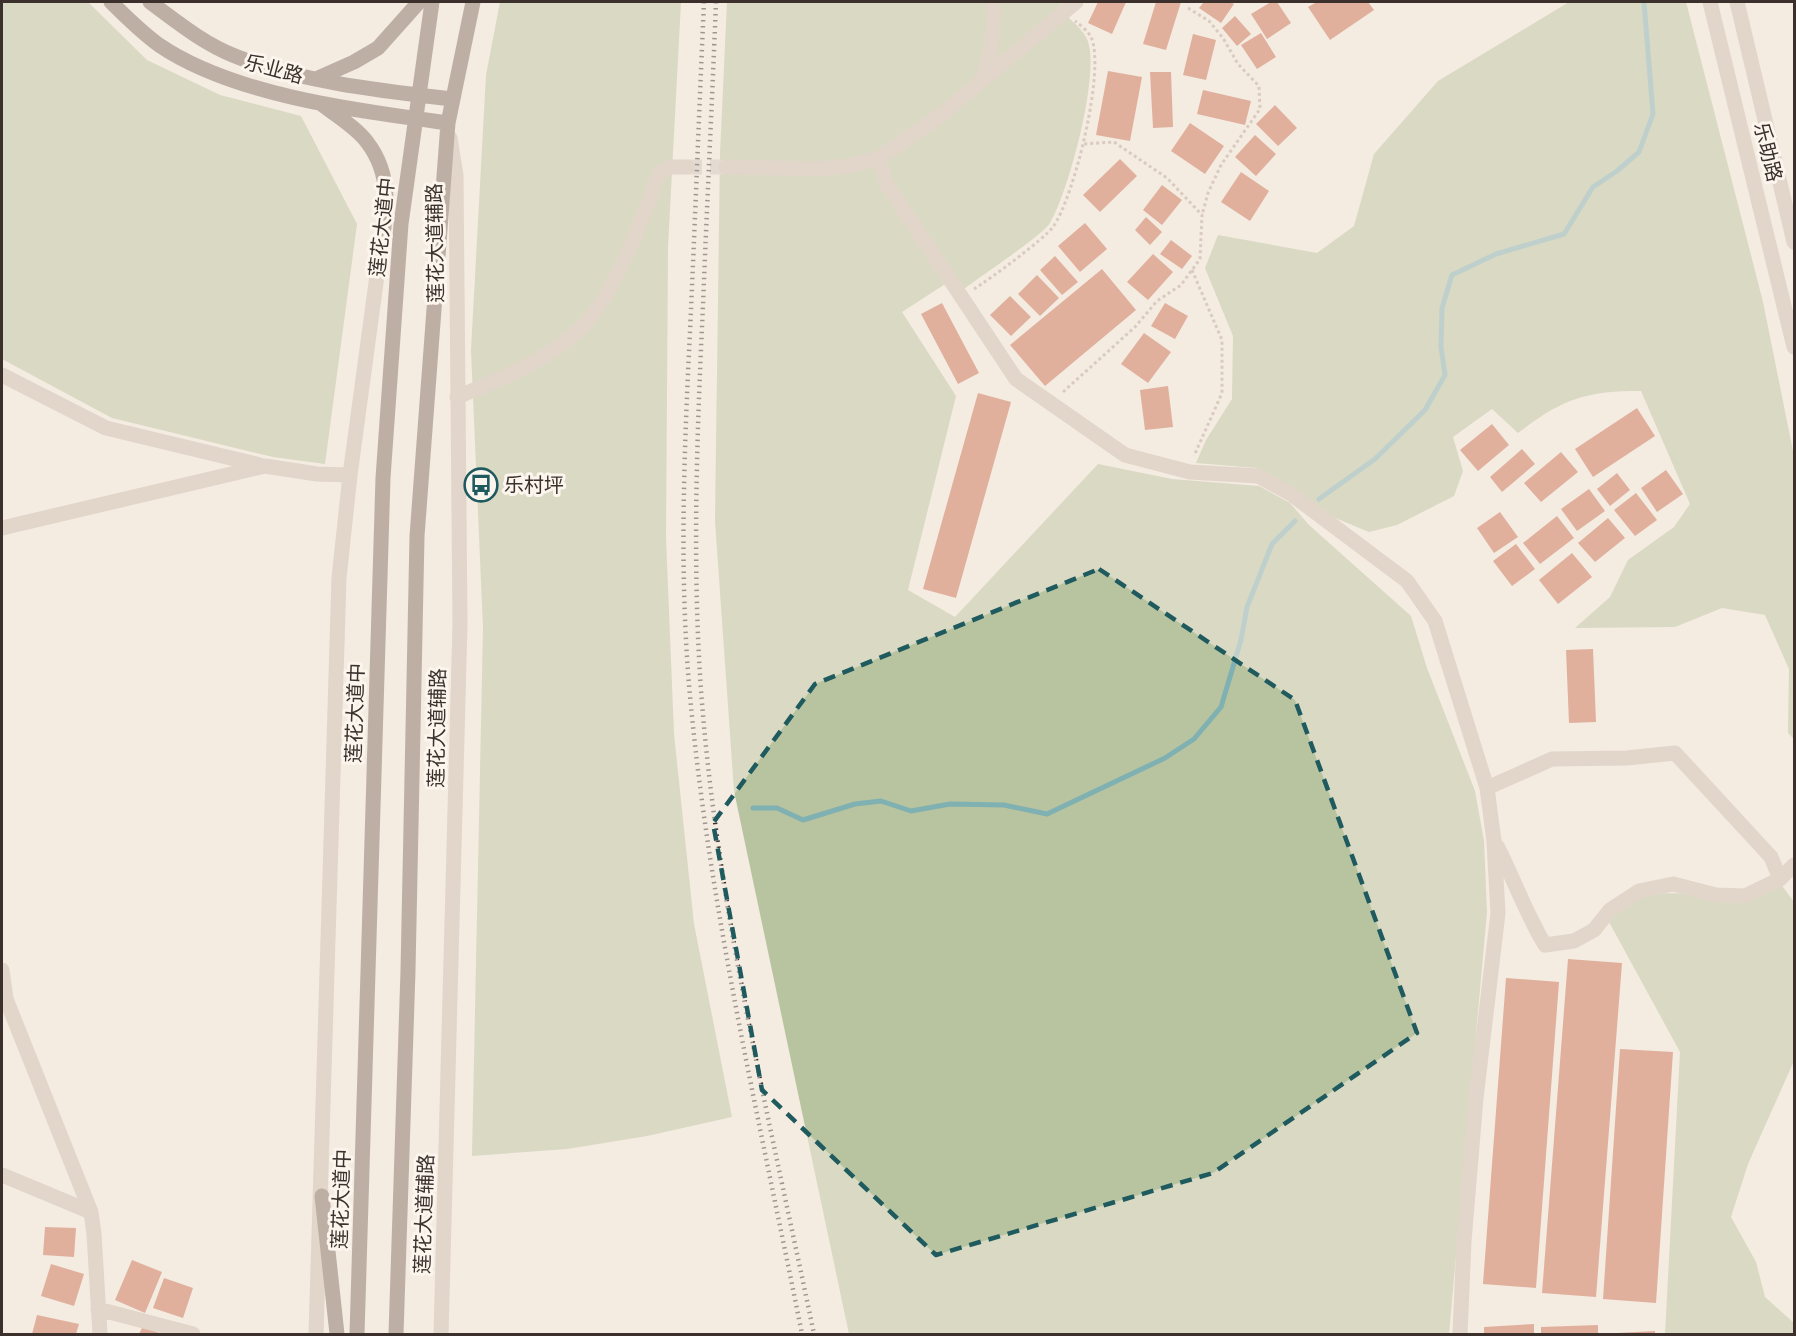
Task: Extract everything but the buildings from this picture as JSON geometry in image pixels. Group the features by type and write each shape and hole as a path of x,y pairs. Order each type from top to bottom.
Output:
{"main road":[{"name":"乐业路","path":"111,2 133,25 160,45 210,72 258,88 318,102 448,123"},
{"name":"乐业路","path":"150,2 189,32 235,56 317,78 453,99"},
{"path":"317,78 354,62 378,48 419,2"},
{"name":"莲花大道中","path":"357,1335 384,478 401,224 432,2"},
{"path":"396,1335 408,971 417,536 448,123 472,2"},
{"path":"318,102 367,141 384,173 387,186 386,213 378,268"},
{"path":"378,268 401,224"},
{"path":"322,1196 338,1335"}],"street":[{"path":"980,83 989,61 994,30 994,2"},
{"name":"乐助路","path":"1710,2 1789,299 1794,347"},
{"name":"乐助路","path":"1737,2 1794,242"},
{"path":"726,167 817,169 849,166 879,158 937,118 1071,6"},
{"name":"莲花大道辅路","path":"441,1335 460,624 456,176 448,123"},
{"path":"879,158 886,183 1016,379 1125,455 1190,472 1258,476 1291,494 1407,581 1436,621 1487,788 1494,841 1498,913 1476,1098 1464,1241 1460,1335"},
{"path":"457,398 525,367 568,339 584,325 608,291 659,173 670,167 687,167"},
{"path":"316,1335 339,578 350,475 378,268"},
{"path":"2,375 106,428 265,466 317,474 350,475"},
{"path":"2,528 265,466"},
{"path":"1487,788 1552,759 1627,758 1675,753 1771,857 1780,879"},
{"path":"1494,841 1516,883 1531,922 1545,945 1574,941 1594,930 1610,910 1639,891 1673,884 1716,895 1745,896 1780,879 1794,865"},
{"path":"2,970 6,999 91,1212 100,1335"},
{"path":"2,1175 91,1212"},
{"path":"98,1309 193,1335"}],"path":[{"path":"962,297 1053,227 1079,164 1095,55 1091,36 1071,6"},
{"path":"1051,403 1122,340 1157,301 1181,285 1200,259 1202,215 1208,193 1221,165 1260,109 1259,86 1238,64 1223,38 1209,21 1188,9"},
{"path":"1083,144 1114,142 1167,178 1202,215"},
{"path":"1190,472 1196,447 1222,393 1222,340 1192,270"}],"highlighted area":[{"path":"1099,569 1295,700 1417,1033 1213,1173 936,1255 762,1090 713,823 815,684"}],"green space":[{"path":"2,2 88,2 147,60 220,95 301,116 357,224 325,464 273,457 112,418 2,359"},
{"path":"500,2 681,2 668,247 666,538 674,734 694,924 732,1117 647,1136 567,1149 472,1156 483,628 471,350 486,75"},
{"path":"727,2 1064,2 1057,8 1077,25 1086,37 1090,52 1087,101 1066,186 1050,223 963,290 956,277 902,312 956,396 908,590 955,617 1098,464 1172,479 1259,486 1290,503 1309,525 1411,616 1427,668 1475,791 1484,841 1487,912 1449,1334 849,1334 734,791 715,521 720,154"},
{"path":"1569,2 1686,2 1763,302 1794,456 1794,739 1788,733 1789,669 1765,615 1722,608 1675,627 1575,628 1610,597 1628,560 1674,527 1690,504 1641,391 1604,393 1575,399 1548,412 1518,433 1492,409 1453,437 1463,471 1454,496 1397,525 1369,532 1333,517 1256,468 1196,463 1206,440 1232,399 1233,336 1205,268 1218,235 1317,253 1354,226 1374,154 1438,81"},
{"path":"1780,883 1794,902 1794,1061 1748,1164 1731,1217 1756,1262 1765,1297 1794,1323 1794,1334 1665,1334 1680,1052 1609,922 1622,908 1637,899 1654,895 1672,893 1745,903"}],"waterway":[{"path":"1319,499 1375,459 1425,410 1445,375 1441,347 1442,308 1452,275 1496,254 1564,234 1593,187 1639,152 1653,114 1644,2"},
{"path":"753,808 777,808 803,820 855,804 881,801 911,811 950,804 1004,805 1047,814 1165,758 1194,739 1221,707 1241,640 1247,607 1272,544 1295,521"}],"tunnel":[{"path":"687,167 726,167"}],"railway":[{"path":"704,2 684,468 685,605 690,696 699,777 723,937 802,1334"},
{"path":"716,2 697,449 696,546 701,690 719,852 732,933 763,1094 814,1334"}],"place":[{"name":"乐村坪","path":"481,485"}]}
